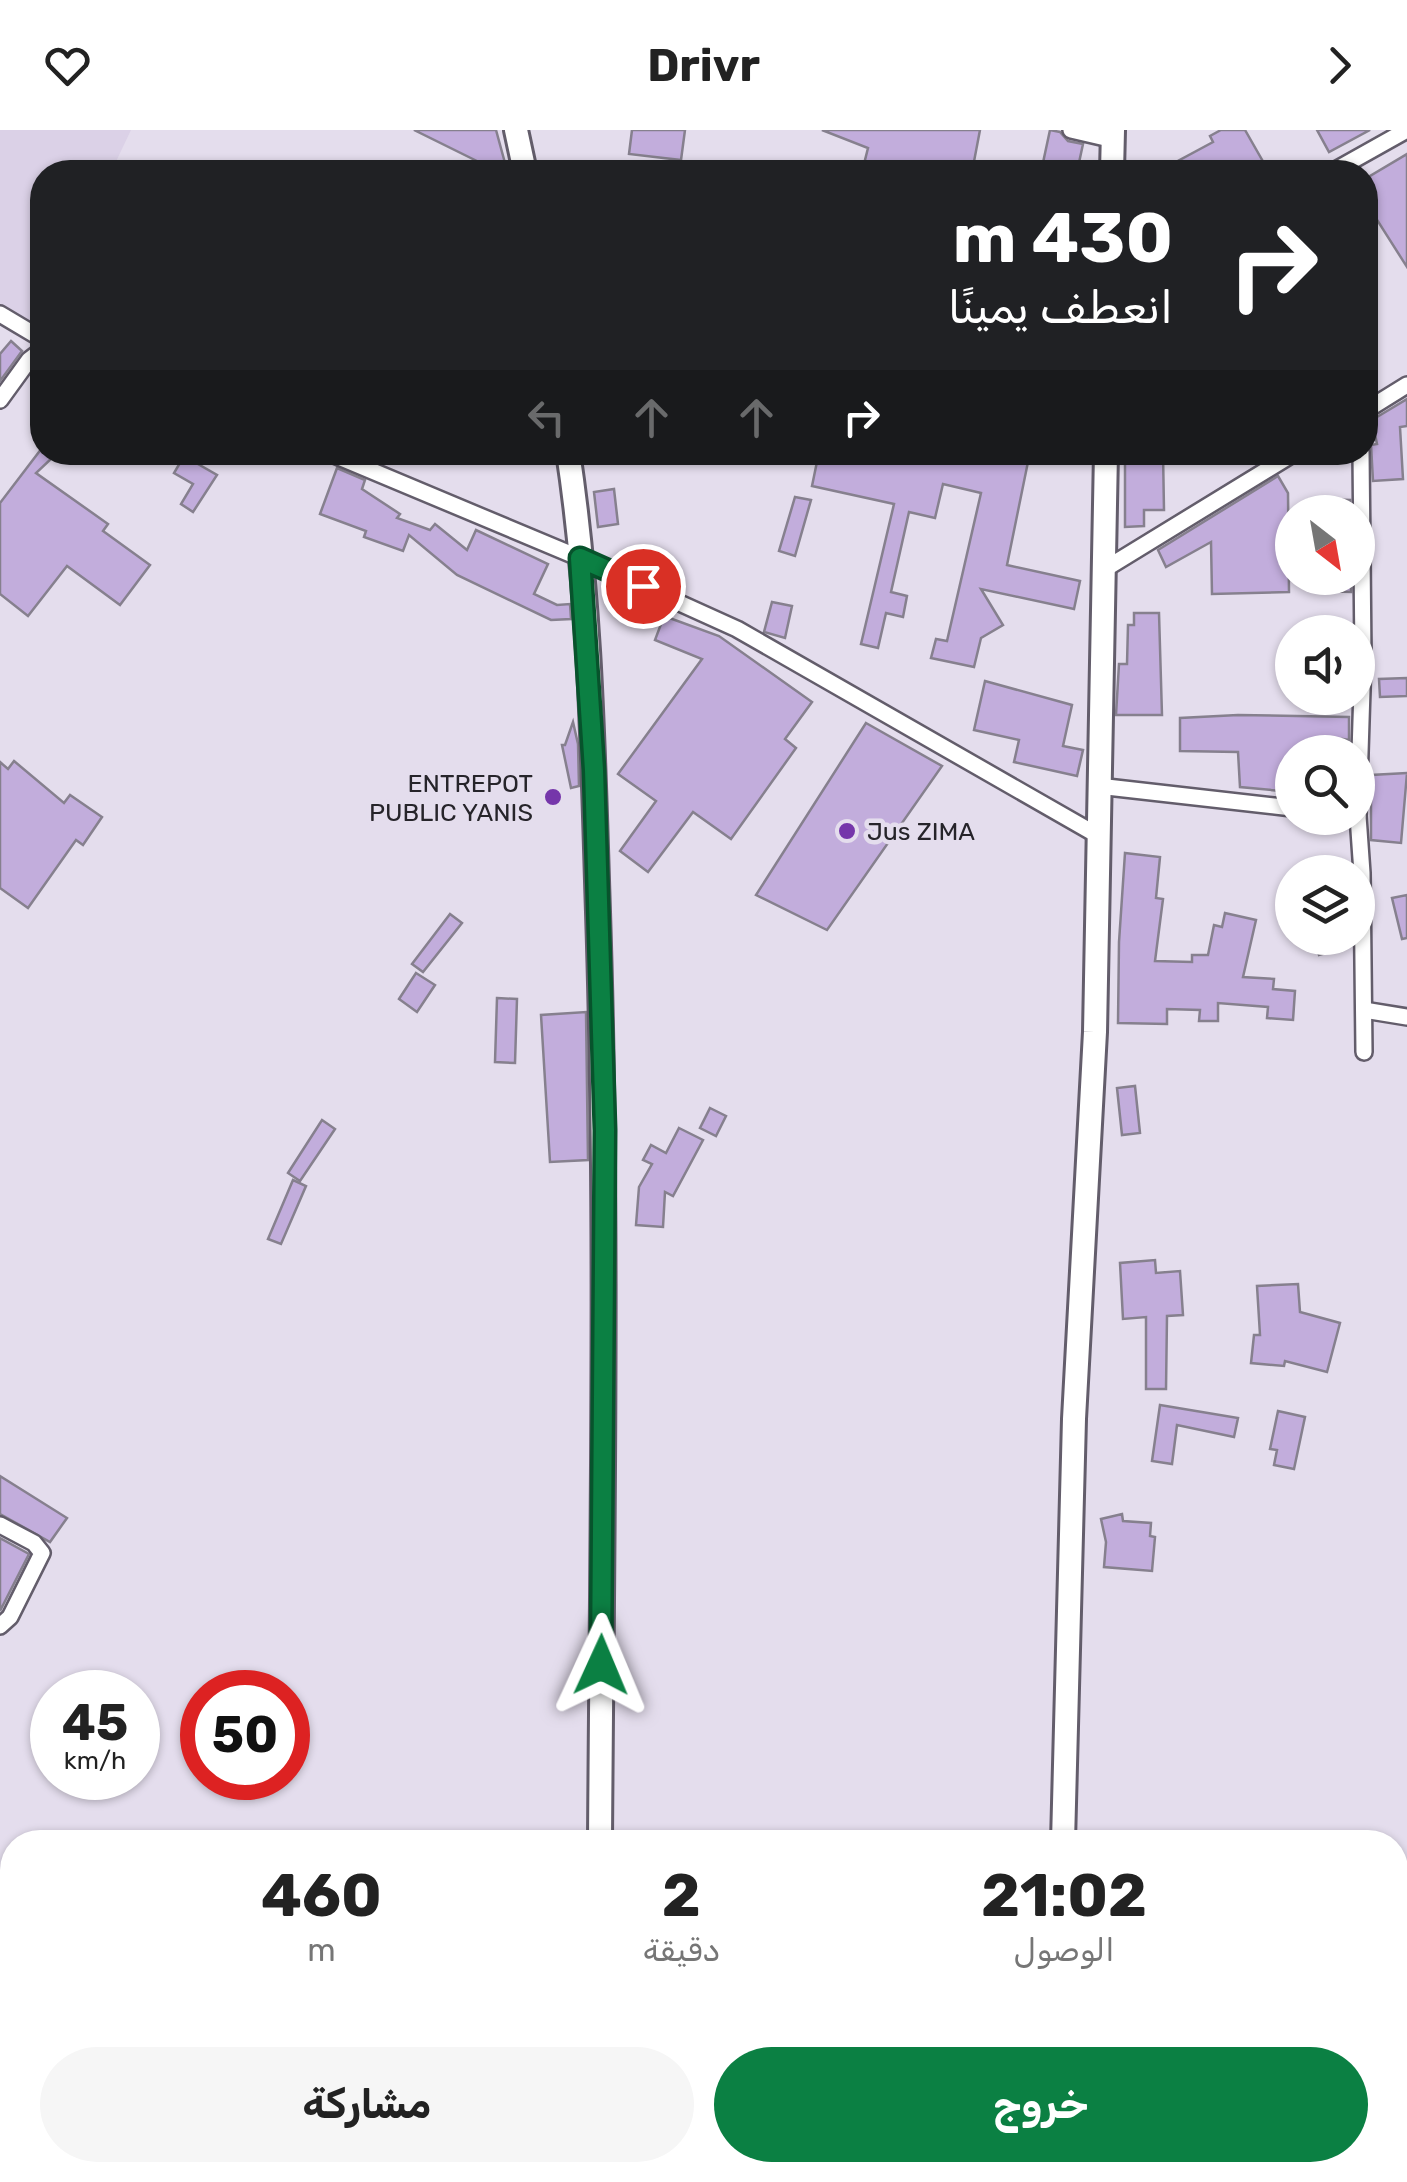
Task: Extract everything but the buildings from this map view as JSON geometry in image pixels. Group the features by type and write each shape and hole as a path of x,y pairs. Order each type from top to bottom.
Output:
{"main road":[{"path":"516,130 522,160"},
{"path":"1113,160 1114,135"},
{"path":"569,465 580,558 594,770 605,1130 600,1830"},
{"path":"1063,1830 1074,1419 1095,1032 1106,465"}],"street":[{"path":"1071,130 1114,135"},
{"path":"1353,160 1407,130"},
{"path":"0,314 30,332"},
{"path":"0,400 30,359"},
{"path":"1378,402 1407,385"},
{"path":"358,465 737,628 1097,834"},
{"path":"1105,569 1275,465"},
{"path":"1361,465 1361,735"},
{"path":"1098,786 1275,806"},
{"path":"1359,835 1364,1052"},
{"path":"1364,1010 1407,1017"},
{"path":"0,1525 38,1545 42,1553 10,1617 0,1626"}],"shaded area":[{"path":"0,130 131,130 117,160 30,160 30,327 0,311"}],"place":[{"name":"ENTREPOT PUBLIC YANIS","path":"553,797"},
{"name":"Jus ZIMA","path":"847,831"}],"route":[{"path":"601,1665 605,1130 594,770 580,558 643,586"}]}
